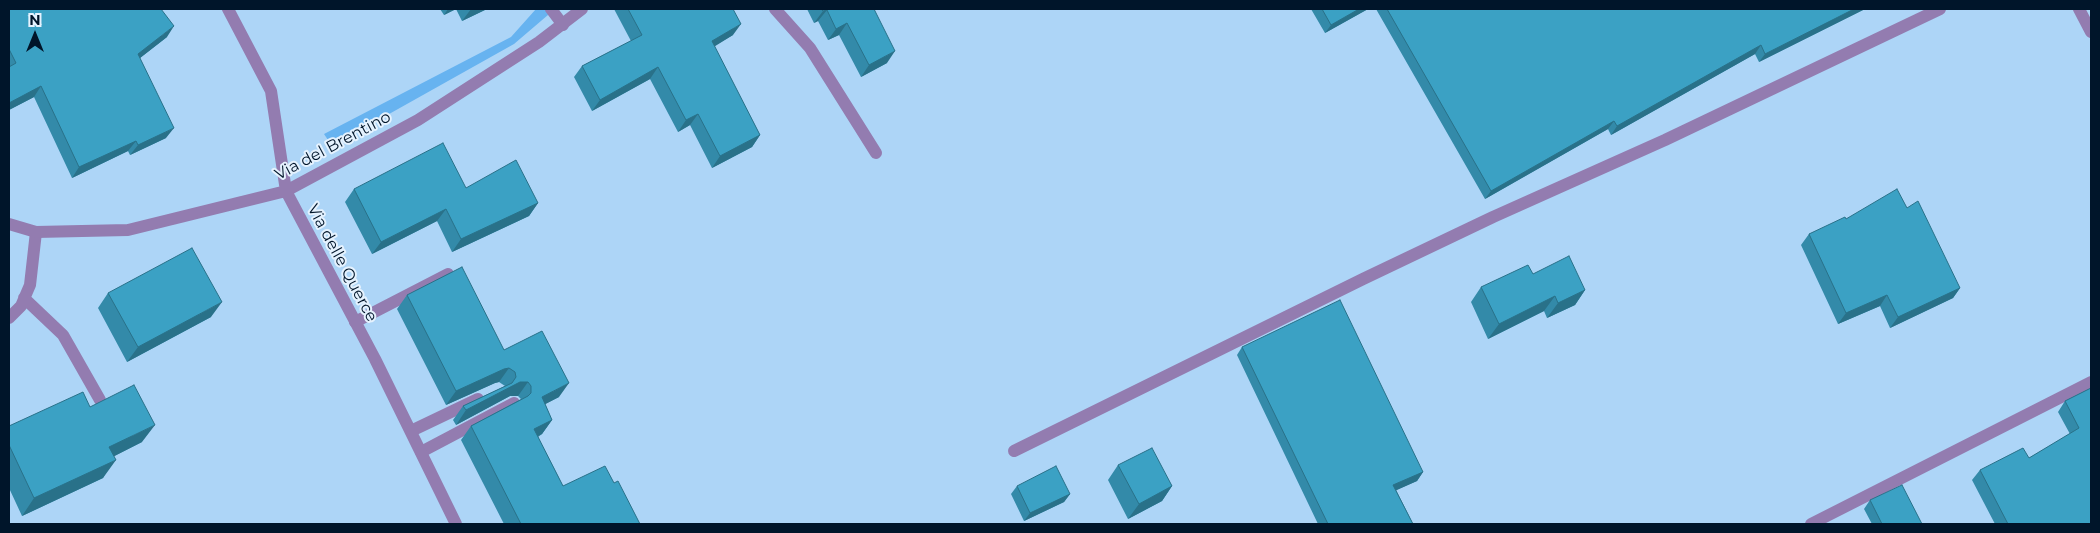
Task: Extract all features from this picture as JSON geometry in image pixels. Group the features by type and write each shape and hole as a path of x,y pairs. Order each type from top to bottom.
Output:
{"street":[{"name":"Via delle Querce","path":"228,9 271,91 286,191 355,322 456,524"},
{"path":"551,9 562,25"},
{"name":"Via del Brentino","path":"9,224 36,232 128,230 286,191 418,120 562,25 582,9"},
{"path":"775,9 810,48 876,153"},
{"path":"1014,451 1493,217 1665,140 1940,9"},
{"path":"2079,9 2091,32"},
{"path":"9,318 21,306 30,285 36,232"},
{"path":"355,322 448,274"},
{"path":"24,298 63,335 100,400"},
{"path":"1810,524 2091,382"},
{"path":"410,431 489,394"},
{"path":"421,452 514,403"}],"water":[{"path":"536,9 555,9 514,44 332,146 324,134 511,37"}],"building":[{"path":"9,9 161,9 174,26 138,54 174,128 138,145 136,141 79,167 41,86 9,103 9,67 16,63 9,49"},
{"path":"628,9 733,9 741,24 712,41 760,135 720,156 698,114 686,120 658,67 600,100 582,66 642,35"},
{"path":"821,9 874,9 895,51 869,65 847,23 836,29 827,10 823,11"},
{"path":"1322,9 1359,9 1331,25"},
{"path":"1387,9 1854,9 1765,54 1761,45 1617,126 1614,121 1491,191"},
{"path":"443,143 466,188 516,160 538,203 461,239 446,209 381,242 354,189"},
{"path":"1897,189 1907,208 1918,201 1960,288 1898,317 1887,295 1846,313 1809,234 1845,217 1846,219"},
{"path":"192,248 222,302 138,347 108,293"},
{"path":"1569,256 1585,290 1558,303 1555,296 1499,324 1481,287 1528,265 1533,274"},
{"path":"462,267 504,350 542,331 569,383 542,397 552,420 534,429 563,486 605,466 614,483 618,481 640,524 521,524 471,426 528,396 531,393 531,386 528,382 520,382 466,410 463,406 512,383 516,377 515,372 509,368 504,369 456,391 407,295"},
{"path":"1340,300 1423,472 1393,485 1413,524 1328,524 1242,347"},
{"path":"134,385 155,425 109,447 116,460 34,498 9,445 9,426 83,392 90,407"},
{"path":"2091,388 2091,524 2008,524 1980,470 2023,448 2029,458 2079,428 2065,401"},
{"path":"1152,448 1172,486 1139,504 1118,465"},
{"path":"1056,466 1070,494 1030,513 1017,486"},
{"path":"1902,485 1922,524 1882,524 1870,500"}]}
